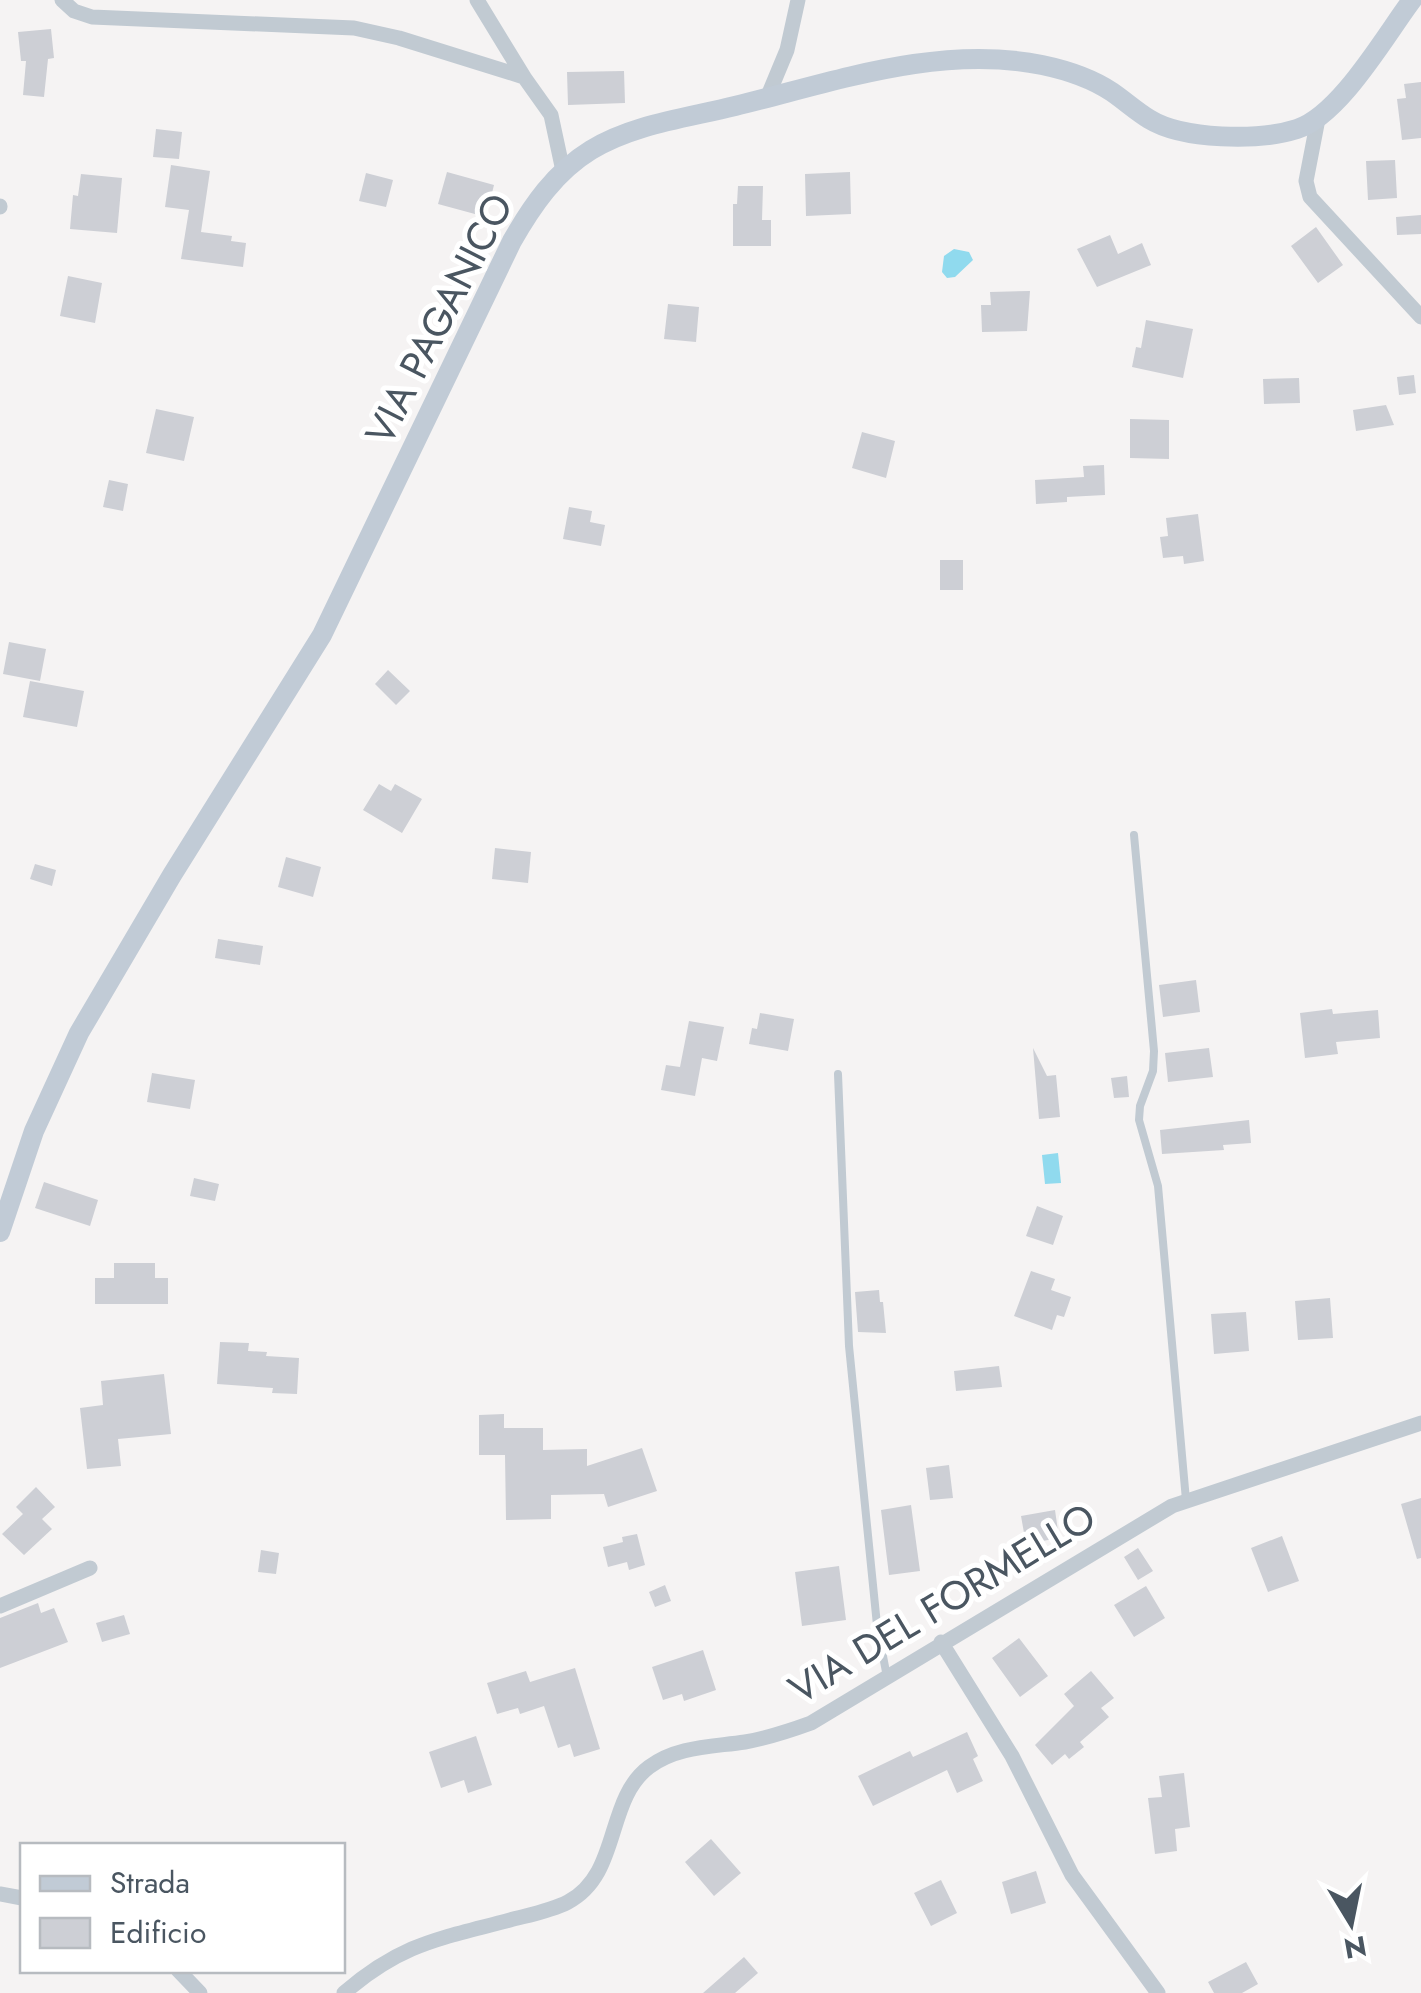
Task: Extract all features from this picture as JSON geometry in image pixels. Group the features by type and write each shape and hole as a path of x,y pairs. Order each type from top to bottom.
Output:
{"street":[{"path":"62,0 74,11 92,17 364,30 524,77"},
{"path":"477,0 551,115 564,170"},
{"path":"767,98 786,50 798,0"},
{"path":"1412,0 1344,92 1318,119 1306,181 1310,196 1421,317"},
{"name":"VIA PAGANICO","path":"0,1232 34,1131 79,1033 172,875 310,656 512,241 541,196 564,170 592,150 626,134 905,65 952,59 1042,65 1085,77 1148,119 1180,132 1268,134 1300,128 1318,119"},
{"name":"VIA DEL FORMELLO","path":"344,1993 382,1962 407,1949 546,1910 582,1893 601,1868 634,1784 660,1760 688,1749 751,1741 790,1731 825,1716 1132,1527 1186,1500 1421,1423"},
{"path":"0,1606 90,1568"},
{"path":"941,1642 1005,1744 1072,1876 1158,1993"},
{"path":"181,1973 200,1993"}],"lane":[{"path":"1134,835 1154,1052 1153,1071 1140,1106 1140,1128 1158,1186 1186,1500"},
{"path":"838,1074 849,1346 877,1626 887,1677"}],"water":[{"path":"954,249 969,252 973,260 955,277 947,278 942,272 944,256"},
{"path":"1058,1153 1061,1183 1045,1184 1042,1155"}],"building":[{"path":"51,29 54,58 48,59 44,97 23,95 26,61 21,61 18,32"},
{"path":"624,71 625,103 568,105 567,72"},
{"path":"1421,82 1421,138 1402,140 1397,99 1406,98 1404,84"},
{"path":"156,129 182,132 179,159 153,157"},
{"path":"1395,160 1397,198 1368,200 1366,161"},
{"path":"171,165 210,171 201,232 232,236 231,241 246,243 243,267 181,259 189,210 165,207"},
{"path":"447,172 494,185 486,217 438,204"},
{"path":"850,172 851,214 806,216 805,174"},
{"path":"366,173 393,180 386,207 359,201"},
{"path":"81,174 122,178 117,233 70,229 73,195 78,196"},
{"path":"738,186 763,186 762,220 771,220 771,246 733,246 733,204 737,204"},
{"path":"1421,215 1421,234 1397,235 1396,217"},
{"path":"1316,227 1343,265 1318,283 1291,246"},
{"path":"1110,235 1118,254 1142,243 1151,265 1097,287 1077,249"},
{"path":"68,276 102,283 95,323 60,316"},
{"path":"1030,291 1027,331 982,332 981,305 991,305 990,292"},
{"path":"668,304 699,307 696,342 664,339"},
{"path":"1146,320 1193,329 1183,378 1132,367 1136,347 1141,348"},
{"path":"1414,375 1416,393 1399,395 1397,377"},
{"path":"1299,378 1300,403 1264,404 1263,379"},
{"path":"1386,405 1394,425 1356,431 1353,410"},
{"path":"156,409 194,417 184,461 146,453"},
{"path":"1130,419 1169,420 1169,459 1130,458"},
{"path":"862,432 895,441 886,478 852,468"},
{"path":"1104,465 1105,495 1036,504 1035,480 1084,477 1083,466"},
{"path":"109,480 128,484 123,511 103,507"},
{"path":"569,507 592,511 590,522 605,525 601,546 563,539"},
{"path":"1198,514 1204,561 1184,564 1183,556 1163,558 1160,537 1168,536 1166,518"},
{"path":"940,560 963,560 963,590 940,590"},
{"path":"9,642 46,649 40,681 3,674"},
{"path":"388,670 410,691 396,705 375,684"},
{"path":"30,681 84,691 77,727 23,717"},
{"path":"379,784 391,791 395,784 422,799 402,833 363,810"},
{"path":"495,848 531,852 528,883 492,879"},
{"path":"286,857 321,867 313,897 278,887"},
{"path":"35,864 56,870 52,886 30,879"},
{"path":"218,939 263,946 260,965 215,958"},
{"path":"1196,980 1200,1012 1163,1017 1159,985"},
{"path":"1332,1009 1333,1014 1378,1010 1380,1038 1336,1042 1338,1054 1305,1058 1300,1013"},
{"path":"760,1013 794,1019 788,1051 749,1044"},
{"path":"689,1021 724,1027 717,1061 702,1058 695,1096 661,1090 666,1065 680,1067"},
{"path":"1033,1048 1047,1076 1056,1075 1060,1117 1039,1119"},
{"path":"1209,1048 1213,1077 1168,1082 1165,1053"},
{"path":"152,1073 195,1080 190,1109 147,1102"},
{"path":"1127,1076 1129,1097 1114,1098 1111,1078"},
{"path":"1249,1120 1251,1143 1223,1145 1224,1150 1162,1154 1160,1130"},
{"path":"194,1178 219,1184 215,1201 190,1196"},
{"path":"44,1182 98,1200 90,1226 35,1208"},
{"path":"1037,1206 1063,1216 1053,1245 1026,1236"},
{"path":"114,1263 155,1263 155,1278 168,1278 168,1304 95,1304 95,1278 114,1278"},
{"path":"1031,1271 1055,1279 1051,1290 1071,1297 1064,1317 1057,1315 1052,1330 1014,1316"},
{"path":"879,1290 886,1333 858,1332 855,1292"},
{"path":"1330,1298 1333,1338 1298,1340 1295,1301"},
{"path":"1246,1312 1249,1351 1214,1354 1211,1314"},
{"path":"220,1342 249,1343 248,1351 299,1358 297,1394 217,1384"},
{"path":"999,1366 1002,1387 956,1391 954,1371"},
{"path":"164,1374 171,1434 118,1439 121,1466 87,1469 80,1408 103,1405 101,1381"},
{"path":"504,1414 504,1428 543,1428 543,1450 587,1449 587,1466 642,1448 657,1491 608,1507 604,1494 551,1495 551,1519 506,1520 505,1455 479,1455 479,1415"},
{"path":"949,1465 953,1498 930,1500 926,1468"},
{"path":"36,1487 55,1507 42,1519 52,1529 24,1555 2,1534 23,1514 16,1507"},
{"path":"1421,1498 1421,1558 1417,1559 1401,1504"},
{"path":"911,1505 920,1571 889,1575 881,1510"},
{"path":"1055,1510 1059,1538 1026,1544 1021,1516"},
{"path":"637,1534 645,1565 629,1570 627,1562 608,1567 603,1547"},
{"path":"1282,1536 1299,1581 1268,1592 1251,1548"},
{"path":"1138,1548 1153,1571 1138,1580 1124,1557"},
{"path":"261,1550 279,1553 276,1574 258,1572"},
{"path":"839,1566 846,1620 802,1626 795,1572"},
{"path":"665,1585 671,1601 655,1607 649,1592"},
{"path":"1146,1586 1165,1618 1134,1637 1114,1605"},
{"path":"38,1603 41,1613 54,1608 68,1642 0,1668 0,1618"},
{"path":"124,1615 130,1634 102,1642 96,1623"},
{"path":"1019,1638 1048,1676 1020,1697 992,1658"},
{"path":"703,1650 716,1690 684,1701 682,1694 663,1700 652,1667"},
{"path":"575,1668 600,1749 574,1757 570,1744 558,1748 544,1706 520,1714 518,1708 497,1714 487,1683 526,1671 530,1682"},
{"path":"1091,1671 1114,1698 1101,1708 1109,1717 1080,1742 1084,1747 1069,1759 1065,1754 1052,1765 1035,1745 1074,1706 1064,1694"},
{"path":"967,1732 978,1756 973,1759 983,1781 957,1793 947,1770 873,1806 858,1776 910,1751 913,1757"},
{"path":"476,1736 492,1785 468,1793 464,1780 441,1788 429,1752"},
{"path":"1184,1773 1190,1827 1175,1829 1177,1851 1155,1854 1148,1798 1162,1797 1159,1776"},
{"path":"711,1839 741,1873 714,1896 685,1862"},
{"path":"1036,1871 1046,1903 1011,1914 1002,1882"},
{"path":"941,1880 957,1913 931,1926 914,1893"},
{"path":"744,1957 758,1973 735,1993 703,1993"},
{"path":"1246,1962 1258,1984 1242,1993 1214,1993 1208,1982"}]}
